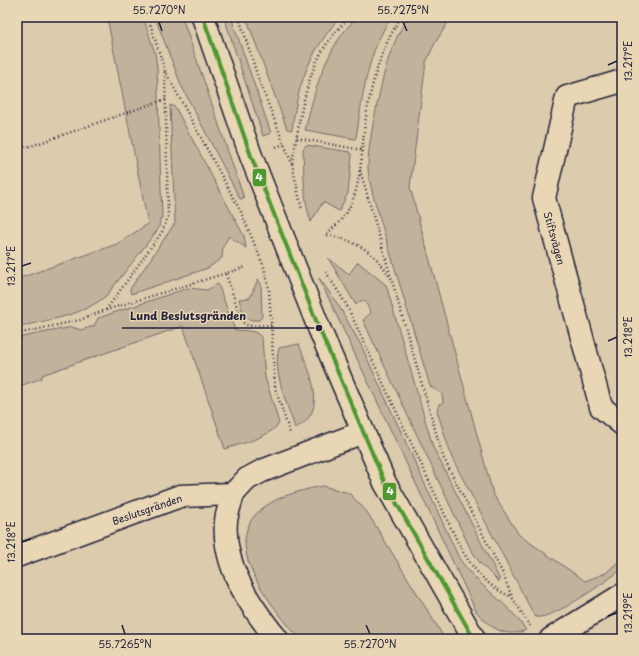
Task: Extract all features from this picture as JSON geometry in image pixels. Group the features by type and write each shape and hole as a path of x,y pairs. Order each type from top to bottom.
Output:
{"street":[{"path":"203,17 251,156 362,432 385,483 474,639"},
{"name":"Stiftsvägen","path":"622,81 567,97 544,198 601,407 622,424"},
{"path":"277,639 250,601 228,555 226,520 233,494 247,479 262,471 297,456 362,432"},
{"name":"Beslutsgränden","path":"17,556 180,496 233,494"},
{"path":"551,639 622,595"}],"path":[{"path":"148,17 165,71 241,212 264,267 269,289 275,388 297,456"},
{"path":"239,17 258,78 292,164 303,214"},
{"path":"292,164 299,118 316,64 330,39 349,17"},
{"path":"392,282 381,262 372,254 356,244 327,234 346,213 352,201 360,170 366,116 378,61 389,35 401,17"},
{"path":"106,310 162,232 168,217 165,71"},
{"path":"17,146 23,148 31,146 166,99"},
{"path":"297,138 362,150"},
{"path":"360,170 443,457 502,572 512,597 530,626"},
{"path":"17,334 80,320 106,310 246,267"},
{"path":"325,269 346,304 460,547 471,566 483,579 498,591 512,597"},
{"path":"226,274 242,322 248,326 271,325"},
{"path":"613,639 622,632"}],"shaded area":[{"path":"107,17 143,17 155,53 157,67 162,218 160,219 159,228 107,295 98,302 76,313 17,327 17,279 117,244 148,224"},
{"path":"155,17 182,17 244,198 240,199 181,85"},
{"path":"224,17 231,17 271,133 263,136"},
{"path":"246,17 339,17 311,59 297,99 292,130 287,129"},
{"path":"357,17 392,17 377,44 371,59 356,137 355,139 305,130 323,69 337,42"},
{"path":"408,17 454,17 447,24 435,43 426,62 410,187 493,494 519,535 585,581 606,573 622,558 622,569 593,590 567,606 544,616 536,617 534,615 452,458 437,411 439,404 443,403 442,394 430,386 368,175 369,146 381,85 391,50"},
{"path":"170,105 175,107 244,236 246,248 229,236 223,246 222,258 208,268 131,294 130,289 175,223"},
{"path":"306,145 350,152 352,155 348,193 339,211 323,202 311,222 308,213 304,186 303,149"},
{"path":"328,258 349,274 358,262 386,285 433,447 500,580 499,582 480,563 470,548 363,320 371,313 365,301 360,301 356,305"},
{"path":"319,278 339,306 361,345 459,558 466,568 519,620 526,630 511,633 498,630 486,622 476,611"},
{"path":"258,279 261,284 262,317 259,320 252,320 244,317 239,299 250,298"},
{"path":"218,284 235,330 254,332 262,339 265,377 279,423 275,428 262,436 225,449 183,326 42,375 42,378 17,387 17,338 72,327 81,330 94,326 98,318 188,288 207,290"},
{"path":"299,344 311,377 314,389 314,401 312,412 306,421 295,428 279,378 277,357 279,348"},
{"path":"323,486 349,493 367,512 445,639 300,639 279,614 262,590 250,567 245,546 248,526 261,509 285,496"}],"transit line":[{"name":"4","path":"203,17 251,156 319,328 385,483 474,639"}],"place":[{"name":"Lund Beslutsgränden","path":"319,328"}]}
